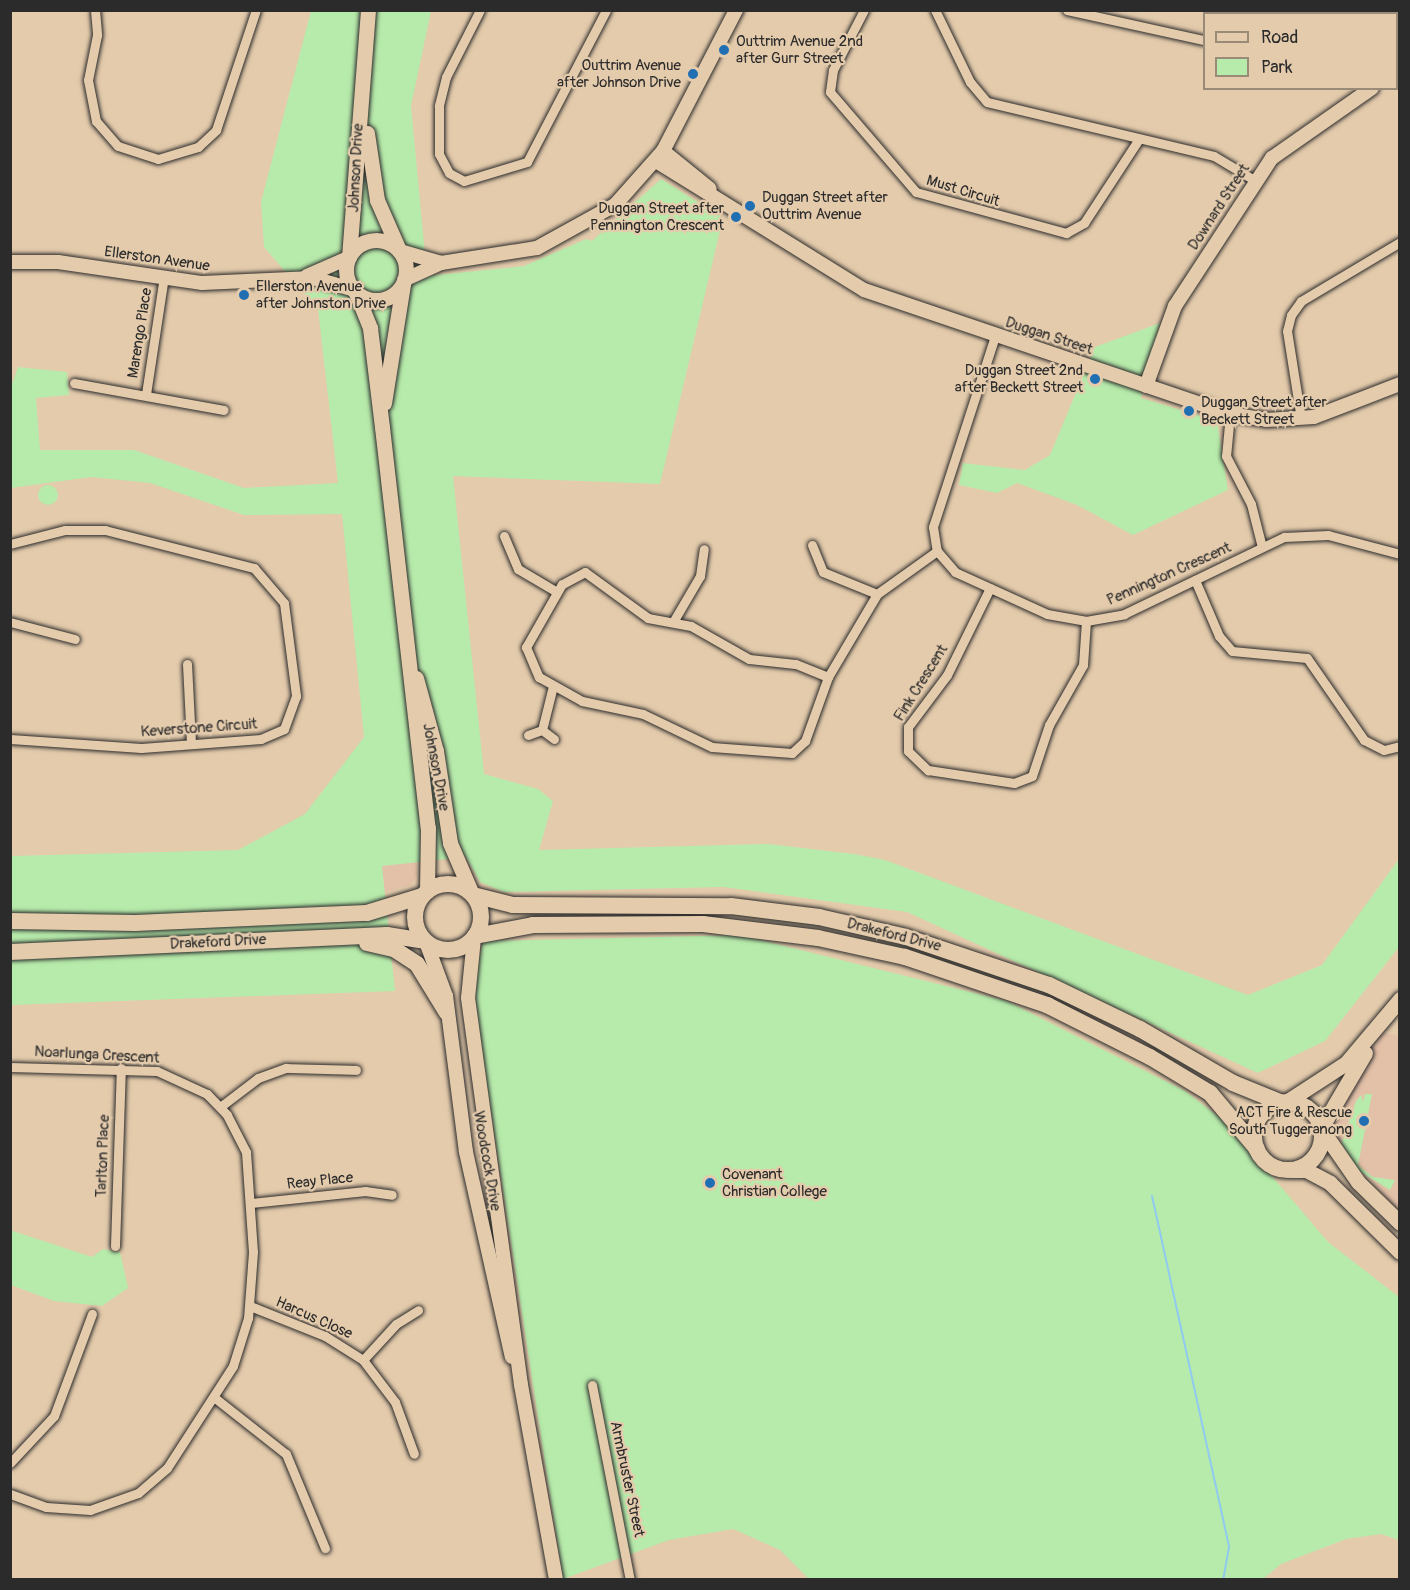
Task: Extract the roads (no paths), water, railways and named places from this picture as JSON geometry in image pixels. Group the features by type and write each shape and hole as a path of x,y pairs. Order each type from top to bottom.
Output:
{"highway":[{"path":"453,884 473,894 482,920 475,937 451,950 426,942 415,922 424,894 453,884"},
{"name":"Drakeford Drive","path":"10,921 135,923 367,913 424,894"},
{"name":"Drakeford Drive","path":"473,894 513,905 674,902 819,917 992,963 1140,1029 1233,1083 1284,1102"},
{"name":"Drakeford Drive","path":"475,937 502,927 646,922 819,938 963,974 1047,1005 1150,1056 1210,1093 1257,1149"},
{"name":"Drakeford Drive","path":"10,952 338,936 387,935 426,942"},
{"path":"338,936 349,943 384,945 408,957 429,978 447,1013"},
{"path":"1284,1102 1309,1109 1322,1129 1311,1161 1291,1170 1270,1165 1257,1149 1258,1120 1284,1102"}],"main road":[{"name":"Johnson Drive","path":"348,257 368,10"},
{"name":"Johnson Drive","path":"363,80 371,172 399,251"},
{"path":"370,240 399,251 404,281 386,298 354,291 346,271 348,257 370,240"},
{"name":"Johnson Drive","path":"382,427 391,336 404,281"},
{"name":"Johnson Drive","path":"354,291 370,328 382,427 428,828 424,894"},
{"name":"Johnson Drive","path":"405,637 436,751 450,843 473,894"},
{"path":"1284,1102 1346,1063 1400,999"},
{"path":"1400,999 1335,1098 1322,1129 1358,1182 1400,1222"},
{"path":"1291,1170 1306,1170 1330,1183 1400,1252"}],"street":[{"path":"95,10 97,35 88,80 96,121 118,146 158,159 198,147 216,130 256,10"},
{"path":"480,10 446,77 439,105 439,154 449,173 464,181 527,162 606,10"},
{"path":"404,281 441,263 508,255 565,237 615,205 659,156 736,10"},
{"name":"Must Circuit","path":"864,10 833,70 830,92 915,192 1056,233 1069,232 1084,223 1138,139"},
{"path":"935,10 970,82 987,102 1214,156 1256,181"},
{"path":"1067,10 1203,40"},
{"name":"Downard Street","path":"1146,386 1175,306 1256,181 1284,147 1369,90"},
{"name":"Duggan Street","path":"659,156 864,290 1230,414 1301,419 1342,409 1400,384"},
{"path":"1301,419 1287,332 1291,315 1301,301 1400,242"},
{"path":"399,251 441,263"},
{"name":"Ellerston Avenue","path":"299,278 348,257"},
{"name":"Ellerston Avenue","path":"10,262 58,262 229,284 299,278 354,291"},
{"name":"Marengo Place","path":"146,394 164,277"},
{"path":"828,677 795,664 748,659 673,622 639,613 594,574 568,577 526,647 531,669 553,686 582,701 643,714 712,747 783,755 805,741 828,677 877,594 937,551 935,514 995,336"},
{"name":"Marengo Place","path":"74,383 146,394 224,410"},
{"path":"1230,414 1226,456 1251,504 1262,547"},
{"name":"Keverstone Circuit","path":"10,544 65,530 105,530 239,562 272,583 287,618 296,696 292,719 268,737 191,744 115,747 10,739"},
{"name":"Pennington Crescent","path":"937,551 955,572 1047,614 1086,621 1124,614 1262,547 1310,533 1400,554"},
{"path":"504,536 511,561 557,592"},
{"path":"812,545 823,572 877,594"},
{"path":"673,622 700,576 704,549"},
{"path":"1195,580 1219,636 1232,651 1307,658 1364,740 1384,750 1400,746"},
{"name":"Fink Crescent","path":"990,588 947,675 908,727 908,751 928,770 1014,783 1032,776 1049,725 1083,665 1086,621"},
{"path":"10,622 75,639"},
{"path":"187,664 191,744"},
{"path":"542,730 553,686"},
{"path":"528,735 542,730"},
{"path":"542,730 554,739"},
{"name":"Woodcock Drive","path":"475,937 468,998 521,1385 556,1580"},
{"name":"Woodcock Drive","path":"426,942 443,979 471,1176 521,1385"},
{"path":"220,1107 267,1074 326,1065 356,1070"},
{"name":"Noarlunga Crescent","path":"10,1067 121,1068 174,1076 220,1107 246,1152 251,1203 250,1306 242,1342 215,1398 166,1468 138,1493 80,1510 46,1507 10,1494"},
{"name":"Tarlton Place","path":"115,1246 121,1068"},
{"name":"Reay Place","path":"251,1203 365,1191 392,1195"},
{"name":"Harcus Close","path":"250,1306 325,1336 363,1360 395,1402 414,1454"},
{"path":"363,1360 396,1324 418,1310"},
{"path":"10,1463 54,1416 92,1314"},
{"name":"Armbruster Street","path":"592,1385 630,1580"},
{"path":"215,1398 286,1454 326,1548"}],"waterway":[{"path":"1152,1196 1229,1547 1223,1580"}],"place":[{"name":"Outtrim Avenue 2nd after Gurr Street","path":"724,50"},
{"name":"Outtrim Avenue after Johnson Drive","path":"693,74"},
{"name":"Duggan Street after Outtrim Avenue","path":"750,206"},
{"name":"Duggan Street after Pennington Crescent","path":"736,217"},
{"name":"Ellerston Avenue after Johnston Drive","path":"244,295"},
{"name":"Duggan Street 2nd after Beckett Street","path":"1095,379"},
{"name":"Duggan Street after Beckett Street","path":"1189,411"},
{"name":"ACT Fire & Rescue South Tuggeranong","path":"1364,1121"},
{"name":"Covenant Christian College","path":"710,1183"}]}
